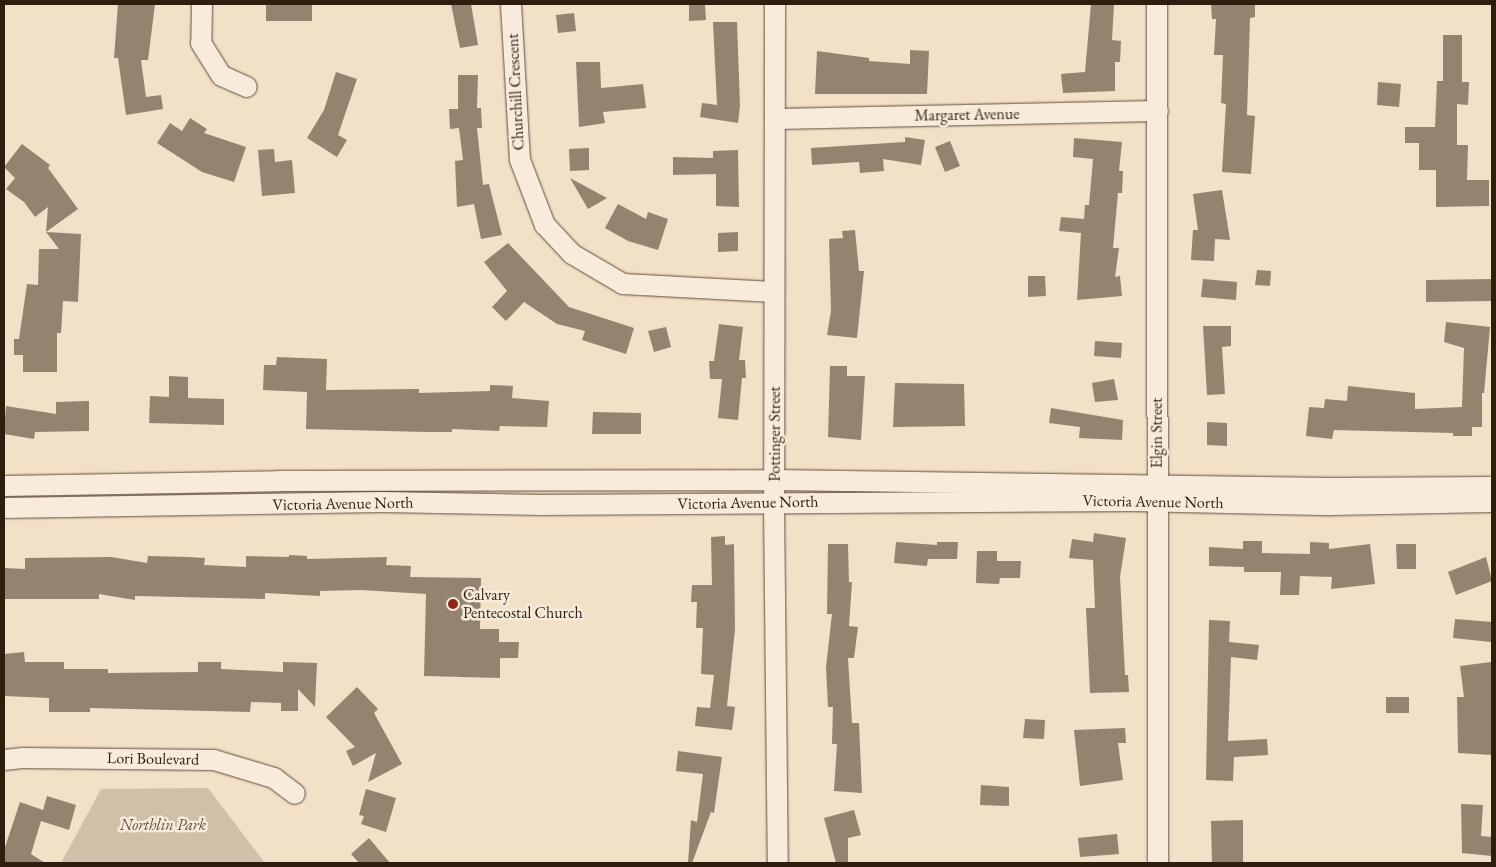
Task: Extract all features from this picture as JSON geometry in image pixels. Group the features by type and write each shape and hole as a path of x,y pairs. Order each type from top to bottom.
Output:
{"street":[{"path":"202,4 201,42 222,76 247,87"},
{"name":"Churchill Crescent","path":"511,4 520,160 545,225 572,254 623,284 774,292"},
{"name":"Pottinger Street","path":"775,4 774,503 778,863"},
{"name":"Elgin Street","path":"1157,4 1156,493 1158,863"},
{"name":"Margaret Avenue","path":"776,118 1158,111"},
{"name":"Victoria Avenue North","path":"4,486 279,482 774,480 1492,502"},
{"path":"278,505 279,482"},
{"name":"Victoria Avenue North","path":"1332,497 1492,487"},
{"name":"Victoria Avenue North","path":"4,508 774,503 1156,493"},
{"name":"Lori Boulevard","path":"4,760 22,758 214,760 274,778 295,794"}],"green space":[{"name":"Northlin Park","path":"208,788 265,863 61,863 101,789"}],"building":[{"path":"118,4 155,4 148,60 141,60 146,97 161,95 163,109 126,115 118,58 114,58"},
{"path":"266,4 312,4 312,21 266,21"},
{"path":"451,4 471,4 478,45 460,48"},
{"path":"689,4 705,4 706,20 689,21"},
{"path":"1091,4 1114,4 1112,40 1121,41 1120,62 1115,62 1115,91 1063,93 1061,74 1085,72"},
{"path":"1211,4 1255,4 1255,17 1250,18 1247,115 1255,116 1251,174 1222,172 1226,104 1221,103 1223,55 1214,55 1216,19 1212,19"},
{"path":"574,13 576,31 558,33 556,15"},
{"path":"713,22 737,22 740,106 738,123 700,117 702,103 717,105"},
{"path":"1443,35 1462,35 1462,82 1469,82 1468,105 1457,104 1457,145 1468,145 1467,180 1489,180 1489,206 1436,207 1436,170 1419,170 1419,143 1405,143 1405,127 1435,127 1437,81 1443,81"},
{"path":"910,50 929,51 927,94 815,94 817,51 869,58 869,61 910,64"},
{"path":"576,62 600,62 601,88 643,84 646,108 603,112 605,123 579,127"},
{"path":"336,72 357,79 338,135 347,140 337,157 307,138 324,110"},
{"path":"458,75 478,75 477,108 481,108 482,128 477,128 483,185 489,184 502,235 481,239 474,204 457,207 455,161 463,160 459,128 450,129 449,109 458,109"},
{"path":"1378,82 1401,84 1399,107 1377,105"},
{"path":"190,118 207,129 204,133 246,147 234,182 202,172 157,143 170,123 182,131"},
{"path":"905,137 925,140 921,165 883,159 884,171 860,173 859,162 812,165 811,148 905,142"},
{"path":"1074,138 1122,142 1119,171 1123,171 1122,193 1118,193 1113,248 1119,248 1115,277 1120,276 1122,296 1077,300 1081,233 1059,231 1061,217 1084,219 1085,205 1089,205 1093,159 1073,157"},
{"path":"950,141 960,166 945,172 935,147"},
{"path":"22,144 50,165 48,168 78,209 46,232 48,207 35,217 24,202 6,189 15,178 4,167"},
{"path":"589,148 589,170 570,171 569,149"},
{"path":"274,149 275,162 292,160 295,193 262,196 258,150"},
{"path":"738,150 739,207 716,206 716,174 673,175 673,157 713,158 713,151"},
{"path":"570,178 607,198 588,209"},
{"path":"1222,190 1230,240 1215,239 1214,261 1191,260 1193,230 1198,230 1193,194"},
{"path":"618,204 646,219 648,212 668,219 658,250 628,241 605,228"},
{"path":"855,230 859,271 864,271 857,338 827,335 831,311 829,239 843,238 842,231"},
{"path":"46,232 81,234 78,302 63,301 61,333 57,333 57,372 23,372 23,355 14,355 14,339 19,339 27,284 38,285 39,249 59,249"},
{"path":"738,232 738,251 718,252 718,233"},
{"path":"508,243 569,307 634,328 626,354 582,340 585,331 557,324 524,302 506,321 492,307 507,291 484,262"},
{"path":"1257,270 1271,271 1270,286 1255,285"},
{"path":"1028,276 1045,276 1046,296 1028,297"},
{"path":"1203,279 1237,282 1236,300 1201,297"},
{"path":"1492,279 1492,301 1426,302 1426,280"},
{"path":"1446,322 1490,327 1484,393 1482,393 1482,427 1472,427 1472,436 1453,436 1453,433 1334,430 1332,439 1306,436 1309,407 1324,408 1325,399 1347,401 1348,386 1415,393 1415,409 1462,407 1464,348 1444,342"},
{"path":"719,324 743,327 739,360 745,360 746,378 742,378 738,420 718,418 722,379 710,379 709,361 714,361"},
{"path":"1203,326 1231,326 1231,346 1222,347 1225,394 1207,395"},
{"path":"666,327 671,347 654,352 648,331"},
{"path":"1095,341 1122,343 1121,358 1094,356"},
{"path":"277,357 327,359 326,390 419,389 419,393 490,391 490,385 513,386 512,398 549,401 547,427 500,426 499,431 452,429 452,432 306,429 307,392 263,390 264,365 276,365"},
{"path":"830,366 847,366 847,376 865,376 861,440 828,437"},
{"path":"169,376 188,377 188,398 224,399 224,425 149,423 150,396 169,397"},
{"path":"1114,379 1118,400 1095,402 1092,383"},
{"path":"895,383 964,384 965,426 893,427"},
{"path":"89,401 89,431 35,432 34,439 4,434 6,406 56,414 56,402"},
{"path":"1051,408 1123,420 1122,440 1079,438 1080,427 1049,423"},
{"path":"593,412 641,413 641,434 592,434"},
{"path":"1207,422 1227,423 1227,446 1207,445"},
{"path":"1094,533 1126,538 1120,577 1125,675 1128,675 1129,692 1090,693 1086,608 1095,608 1093,560 1069,558 1072,539 1093,542"},
{"path":"725,536 725,545 734,544 735,629 727,706 735,707 732,730 695,726 697,707 710,708 714,675 701,674 703,628 696,628 697,602 691,602 692,585 712,585 711,537"},
{"path":"1243,541 1262,541 1262,553 1310,554 1310,542 1329,543 1329,549 1370,544 1375,584 1331,589 1332,577 1300,576 1299,595 1280,595 1281,572 1244,572 1244,567 1209,566 1209,547 1243,549"},
{"path":"896,542 937,545 937,542 958,542 957,559 928,559 927,566 894,563"},
{"path":"828,544 848,544 849,582 852,582 849,626 858,627 854,658 848,658 852,723 859,723 862,793 834,791 837,744 832,744 833,707 828,707 826,667 832,614 827,614"},
{"path":"1396,544 1416,544 1416,569 1397,569"},
{"path":"977,551 997,551 997,561 1021,561 1020,578 1000,578 999,584 976,583"},
{"path":"289,555 307,556 307,559 387,557 386,565 411,566 410,577 481,578 480,629 499,629 499,642 519,642 518,658 500,658 500,678 424,676 426,594 362,590 320,591 320,596 265,593 265,599 135,596 135,600 99,594 99,599 4,599 4,568 25,569 25,558 111,557 147,563 148,556 188,557 205,558 204,565 246,567 246,556 289,557"},
{"path":"1486,557 1492,581 1456,595 1448,572"},
{"path":"1455,619 1492,622 1491,642 1453,638"},
{"path":"1209,620 1230,621 1229,642 1259,645 1257,660 1231,657 1228,741 1267,739 1268,755 1234,757 1233,781 1206,780"},
{"path":"24,652 25,662 64,662 64,669 108,669 108,673 198,672 198,662 221,662 221,669 283,672 283,662 317,663 315,707 298,689 298,711 281,711 281,703 251,702 250,712 90,708 90,712 49,712 49,698 4,696 4,654"},
{"path":"1491,662 1492,755 1458,753 1457,697 1464,697 1460,666"},
{"path":"357,687 378,709 374,713 402,764 368,782 376,753 353,766 346,751 355,747 326,717"},
{"path":"1386,697 1409,697 1409,713 1386,713"},
{"path":"1025,719 1045,720 1044,739 1023,738"},
{"path":"1125,728 1126,743 1118,743 1123,780 1080,786 1074,730"},
{"path":"678,751 722,757 714,813 711,812 692,863 688,863 691,820 697,822 703,774 676,771"},
{"path":"981,785 1009,787 1009,806 980,805"},
{"path":"366,789 396,798 386,832 361,824 364,816 359,815"},
{"path":"47,796 76,805 69,830 41,821 31,854 45,863 4,863 4,850 20,802 43,810"},
{"path":"1461,804 1483,805 1481,836 1492,837 1492,856 1462,853"},
{"path":"854,810 861,835 848,838 848,863 836,863 824,818"},
{"path":"1243,820 1243,863 1212,863 1211,821"},
{"path":"1117,834 1119,854 1080,857 1078,838"},
{"path":"369,838 390,863 359,863 351,854"}],"place":[{"name":"Calvary Pentecostal Church","path":"453,604"}]}
